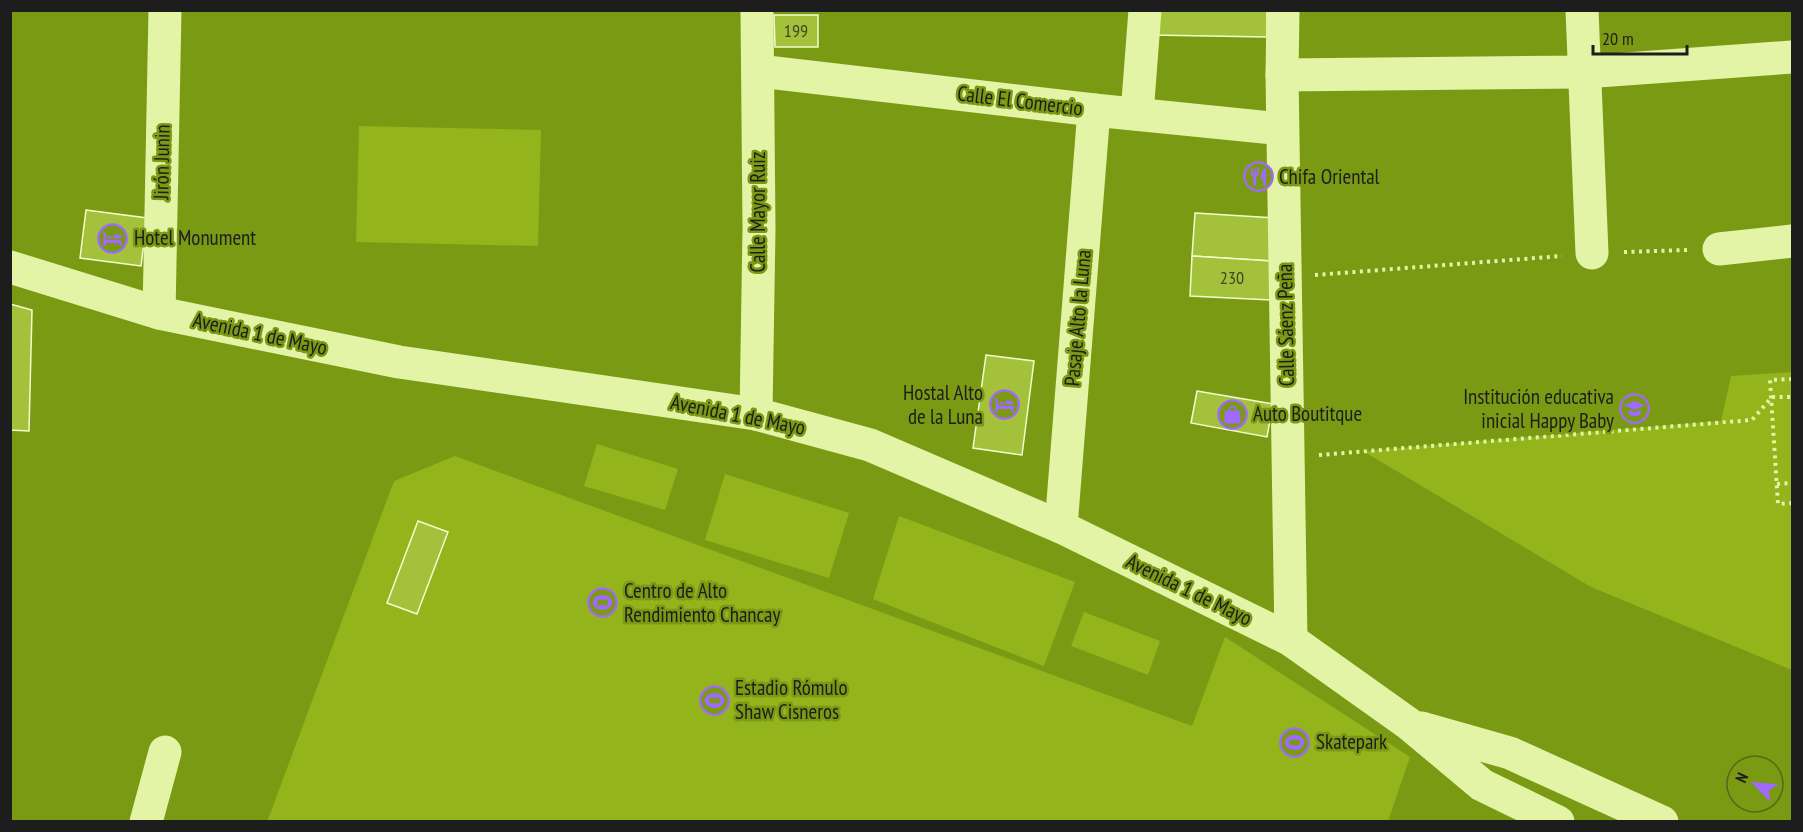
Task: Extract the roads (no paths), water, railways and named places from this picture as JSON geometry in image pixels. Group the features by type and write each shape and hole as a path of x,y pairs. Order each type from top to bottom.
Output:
{"street":[{"name":"Jirón Junin","path":"159,313 165,10"},
{"name":"Calle Mayor Ruiz","path":"756,414 759,229 757,10"},
{"path":"1137,114 1145,10"},
{"name":"Calle Sáenz Peña","path":"1283,10 1282,129 1291,640"},
{"path":"1582,10 1592,253"},
{"path":"1282,75 1584,72 1792,57"},
{"name":"Calle El Comercio","path":"758,71 1282,129"},
{"name":"Pasaje Alto la Luna","path":"1061,527 1094,110"},
{"path":"1719,249 1792,241"},
{"name":"Avenida 1 de Mayo","path":"10,267 159,313 399,362 756,414 870,445 1061,527 1291,640 1409,724 1482,785 1558,822"},
{"name":"Avenida 1 de Mayo","path":"1409,724 1510,753 1662,822"},
{"path":"146,822 165,752"}],"place":[{"name":"Chifa Oriental","path":"1258,177"},
{"name":"Hotel Monument","path":"113,238"},
{"name":"Hostal Alto de la Luna","path":"1004,405"},
{"name":"Institución educativa inicial Happy Baby","path":"1635,409"},
{"name":"Auto Boutitque","path":"1232,414"},
{"name":"Centro de Alto Rendimiento Chancay","path":"603,603"},
{"name":"Estadio Rómulo Shaw Cisneros","path":"714,700"},
{"name":"Skatepark","path":"1295,742"}]}
